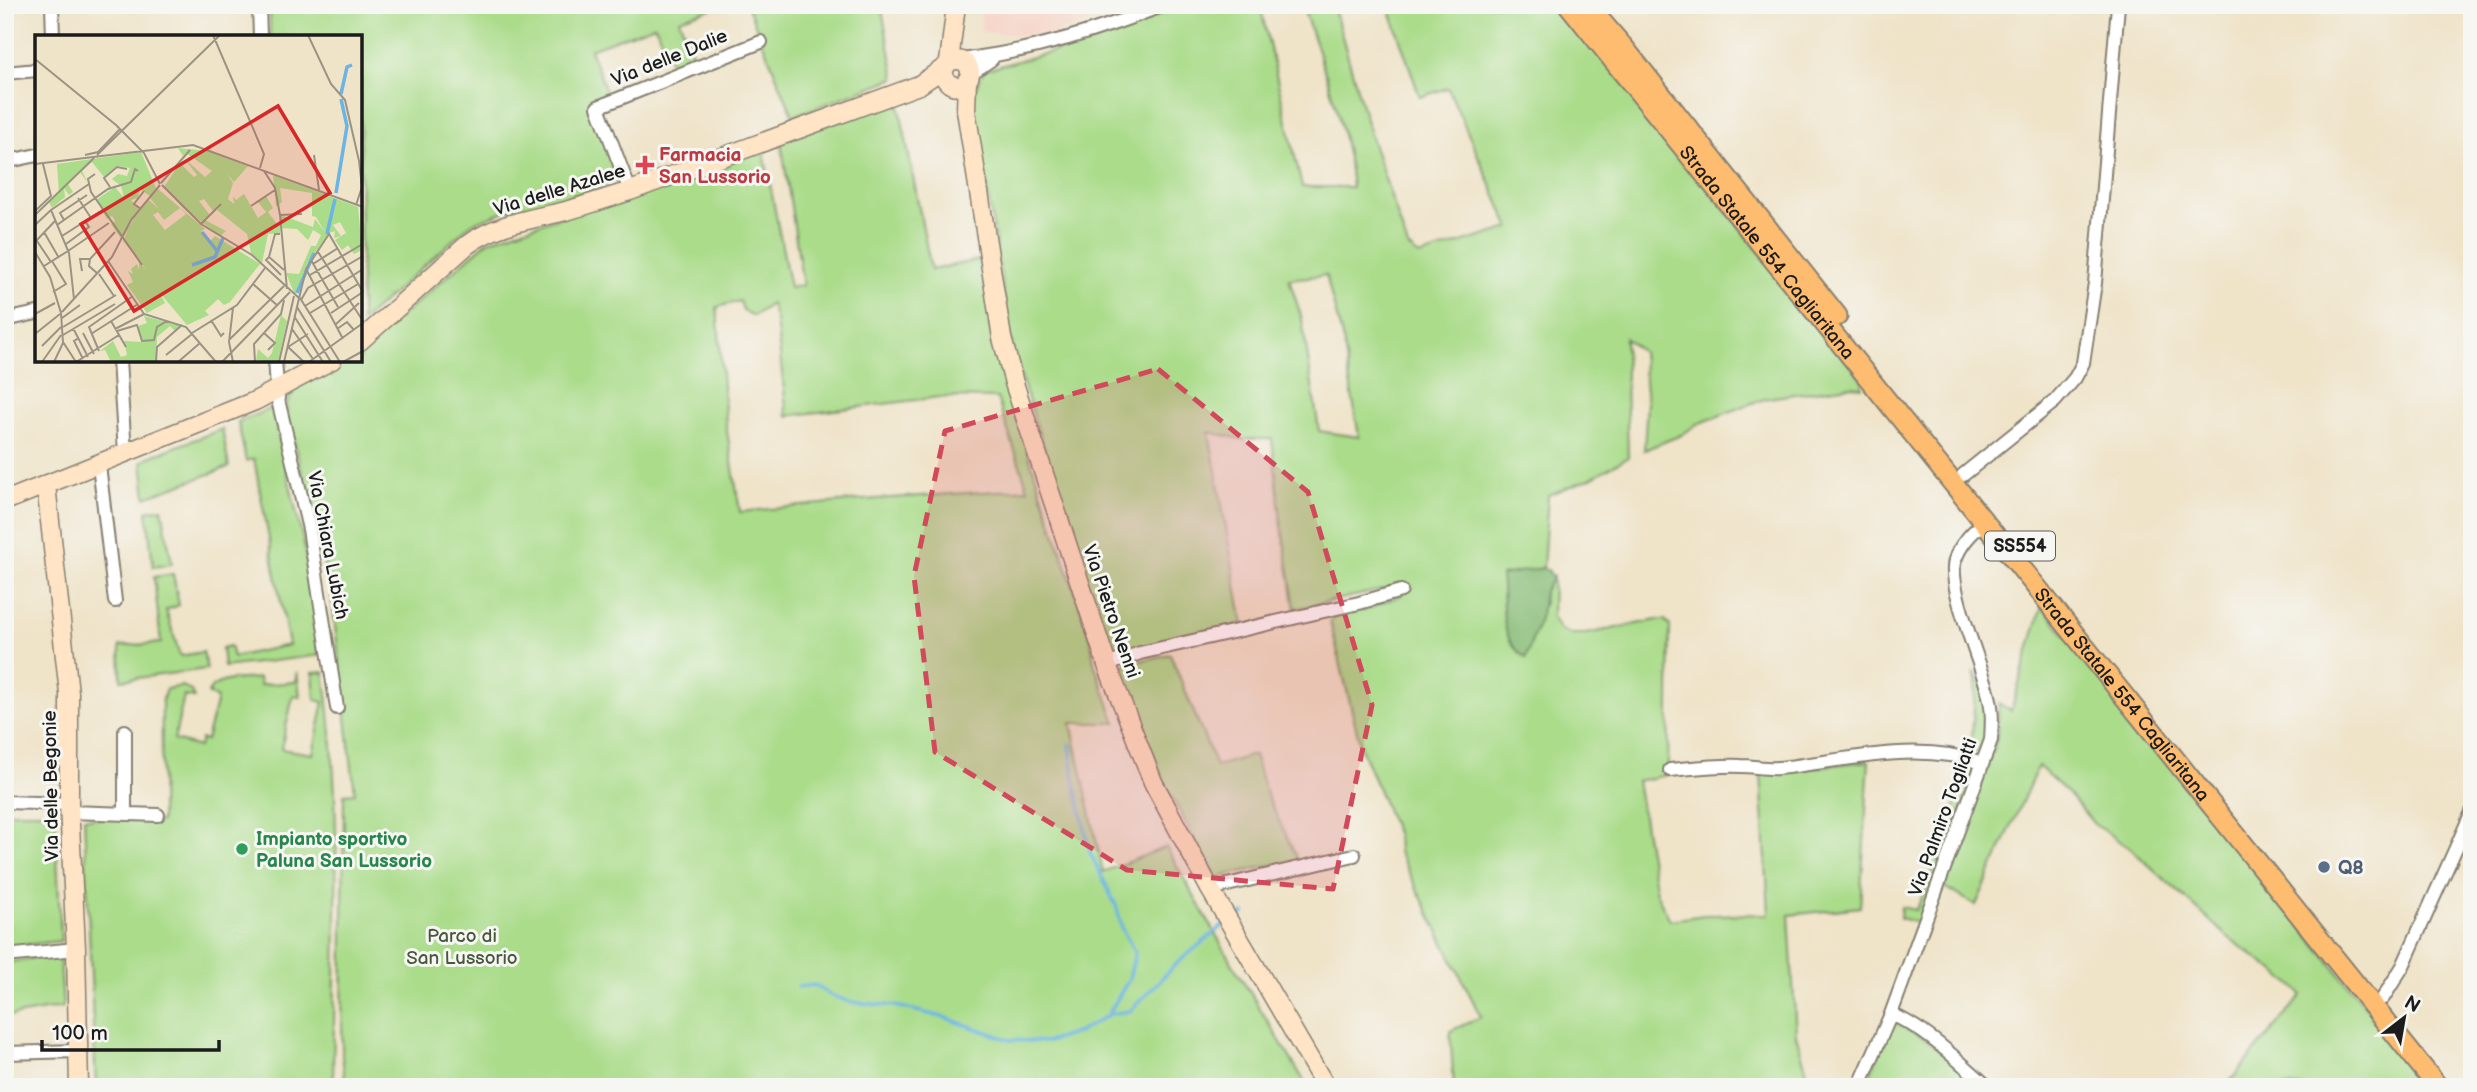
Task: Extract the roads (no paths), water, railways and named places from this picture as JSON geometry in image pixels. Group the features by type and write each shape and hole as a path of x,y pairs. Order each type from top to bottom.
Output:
{"main road":[{"name":"Strada Statale 554 Cagliaritana","path":"1569,5 2438,1087"},
{"name":"Strada Statale 554 Cagliaritana","path":"1587,5 1633,59 1963,475 2378,1012 2454,1087"}],"street":[{"path":"52,5 53,35"},
{"path":"259,5 261,35"},
{"path":"956,5 952,31 957,72"},
{"path":"957,72 969,59 1032,49 1094,31 1164,5"},
{"path":"1963,475 2055,401 2075,379 2084,363 2095,283 2119,5"},
{"name":"Via delle Dalie","path":"630,191 598,107 761,42"},
{"path":"5,73 35,70"},
{"name":"Via delle Azalee","path":"362,339 467,245 482,235 630,191 957,72"},
{"name":"Via Pietro Nenni","path":"957,72 966,110 1002,338 1014,383 1107,664 1153,782 1210,889 1326,1087"},
{"path":"5,162 35,155"},
{"path":"5,319 35,313"},
{"path":"119,362 125,453"},
{"name":"Via Chiara Lubich","path":"275,362 278,390 310,529 337,708"},
{"path":"5,501 255,401 328,362"},
{"path":"99,465 115,601"},
{"name":"Via delle Begonie","path":"46,485 69,693 69,808 79,1087"},
{"name":"Via Palmiro Togliatti","path":"1859,1087 1891,1014 1991,740 1993,717 1989,693 1955,581 1955,562 1973,531 1985,522"},
{"path":"1107,664 1140,653 1401,591"},
{"path":"125,731 125,813"},
{"path":"1670,770 1739,765 1775,768 1918,752 1982,763"},
{"path":"5,802 158,815"},
{"path":"2378,1012 2403,966 2472,812"},
{"path":"1210,889 1354,855"},
{"path":"5,956 76,949"},
{"path":"1891,1014 1924,1034 1988,1087"},
{"path":"5,1053 79,1051"}],"waterway":[{"path":"1070,744 1074,778 1090,852 1117,908 1122,929 1135,953 1129,979 1109,1013"},
{"path":"1234,919 1244,913"},
{"path":"798,987 814,985 830,995 850,1002 896,1006 946,1018 1010,1040 1048,1042 1079,1032 1110,1014 1130,1011 1176,964 1224,925"}],"place":[{"name":"Farmacia San Lussorio","path":"645,165"},
{"name":"Impianto sportivo Paluna San Lussorio","path":"242,849"},
{"name":"Q8","path":"2324,867"}],"park label":[{"name":"Parco di San Lussorio","path":"462,946"}]}
